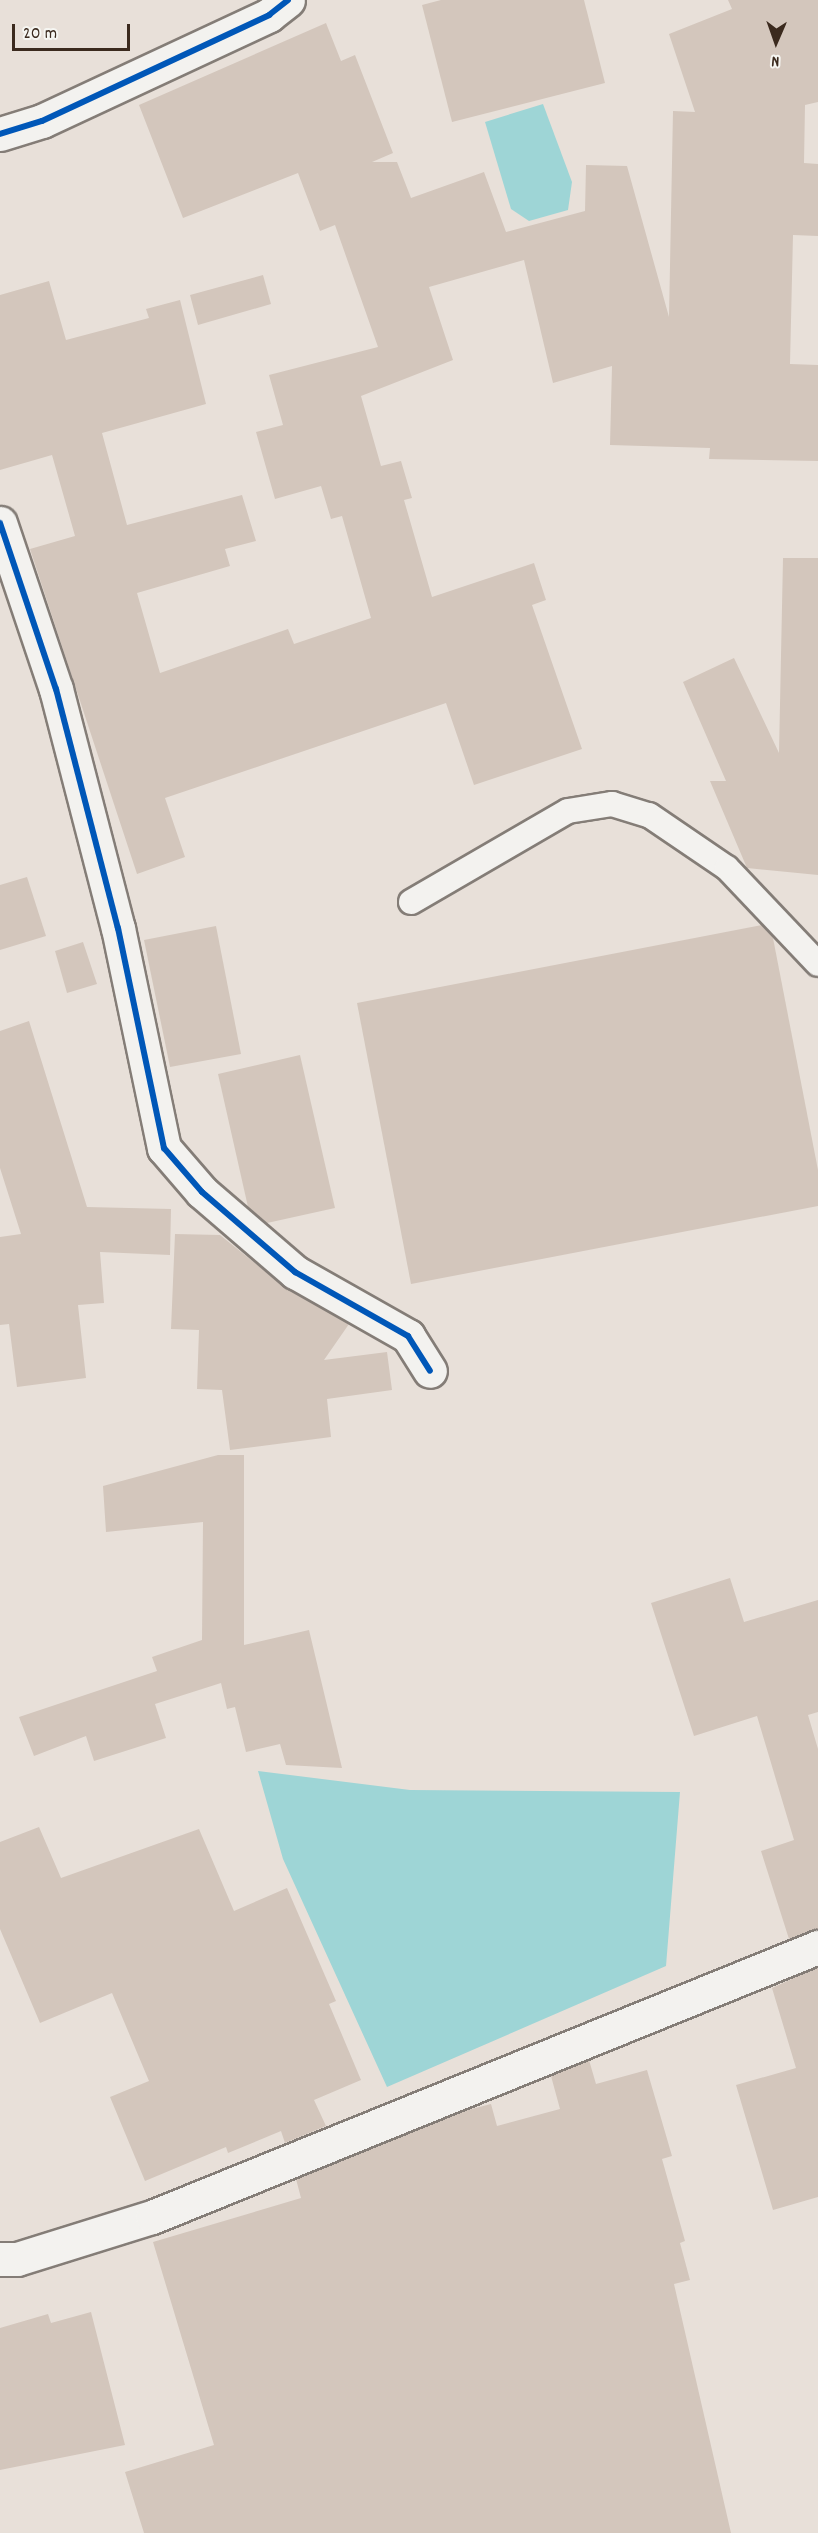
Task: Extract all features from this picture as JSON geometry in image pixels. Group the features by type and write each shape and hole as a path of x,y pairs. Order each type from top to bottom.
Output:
{"street":[{"path":"0,134 42,121 269,15 288,0"},
{"path":"0,523 57,689 118,928 164,1148 202,1192 295,1272 408,1336 430,1371"},
{"path":"0,2259 17,2259 152,2217 818,1947"}],"lane":[{"path":"411,902 568,811 612,804 650,815 726,868 818,964"}],"water":[{"path":"543,104 572,182 568,210 529,221 511,209 485,122"},
{"path":"258,1771 410,1790 680,1792 666,1966 387,2087 283,1859"}],"building":[{"path":"441,0 584,0 605,83 452,122 422,5"},
{"path":"728,0 818,0 818,102 805,105 804,163 818,164 818,236 793,235 790,364 818,365 818,461 709,459 710,448 610,445 612,366 553,383 524,260 429,287 453,360 361,396 381,466 401,461 412,498 404,500 432,597 534,563 546,600 532,605 582,749 474,785 446,703 165,798 185,857 137,874 30,549 75,536 52,455 0,470 0,295 49,281 66,340 149,318 146,309 180,300 206,404 102,433 127,525 242,495 256,541 225,549 230,566 137,593 160,673 288,629 294,644 371,618 342,516 331,519 321,486 275,499 256,432 283,425 269,375 378,347 335,225 320,231 298,173 183,218 139,105 326,23 341,61 355,55 393,153 372,162 397,162 411,198 484,172 506,232 585,211 586,165 627,166 669,317 673,111 695,112 669,34 732,9"},
{"path":"263,275 271,304 198,325 190,295"},
{"path":"783,558 818,558 818,875 747,868 710,781 726,781 683,682 734,658 779,753"},
{"path":"27,877 46,936 0,950 0,885"},
{"path":"762,925 773,938 818,1170 818,1206 411,1284 357,1003"},
{"path":"216,926 241,1054 170,1067 144,940"},
{"path":"83,942 97,984 67,993 55,951"},
{"path":"29,1021 87,1207 171,1209 170,1255 100,1252 104,1303 78,1305 86,1378 17,1387 9,1324 0,1325 0,1237 21,1234 0,1168 0,1031"},
{"path":"300,1055 335,1208 267,1223 248,1207 218,1074"},
{"path":"175,1234 220,1235 286,1288 349,1324 324,1360 387,1352 392,1390 327,1399 331,1437 230,1450 222,1390 197,1389 199,1330 171,1329"},
{"path":"218,1455 244,1455 244,1645 309,1630 342,1768 286,1765 280,1744 246,1752 235,1707 227,1709 221,1683 155,1704 166,1738 94,1761 86,1736 34,1756 19,1717 157,1671 152,1657 202,1640 203,1522 106,1532 103,1486"},
{"path":"730,1578 744,1622 818,1600 818,1712 808,1715 818,1749 818,1929 789,1939 761,1851 794,1840 757,1716 694,1736 651,1603"},
{"path":"39,1827 61,1878 199,1829 234,1911 287,1888 336,2001 329,2004 361,2080 314,2100 326,2126 285,2143 281,2131 228,2153 226,2147 145,2181 110,2097 149,2081 112,1993 40,2023 0,1929 0,1842"},
{"path":"818,1967 818,2197 773,2210 736,2085 796,2068 772,1988"},
{"path":"589,2060 596,2084 647,2070 672,2156 662,2159 685,2241 680,2243 690,2280 674,2284 731,2533 144,2533 125,2472 214,2445 153,2242 301,2198 296,2179 460,2112 491,2104 497,2126 560,2109 551,2076"},
{"path":"91,2312 125,2445 0,2470 0,2328 48,2314 51,2323"}],"cycle path":[{"path":"0,134 42,121 269,15 288,0"},
{"path":"0,523 56,689 118,928 164,1148 202,1192 295,1272 408,1336 430,1371"}]}
